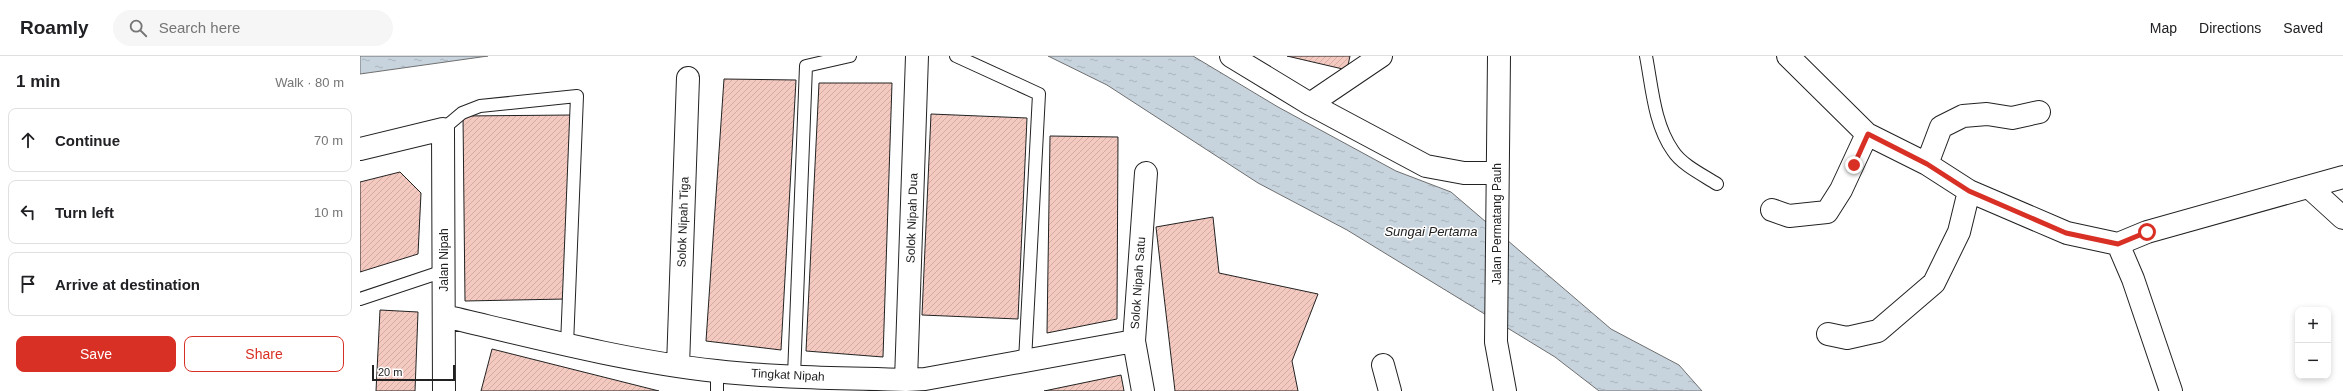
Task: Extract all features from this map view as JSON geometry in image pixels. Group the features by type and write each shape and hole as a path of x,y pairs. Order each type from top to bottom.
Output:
{"street":[{"name":"Solok Nipah Dua","path":"917,56 919,383"},
{"path":"1231,56 1310,104 1426,166 1464,174 1497,173"},
{"path":"1310,104 1381,56"},
{"name":"Jalan Permatang Pauh","path":"1499,56 1496,342 1505,391"},
{"path":"1788,56 1868,134 1927,164 1969,191 2066,233 2118,244 2147,232 2343,177"},
{"name":"Solok Nipah Tiga","path":"678,366 688,78"},
{"path":"1927,164 1941,127 1963,116 1987,114 2012,118 2039,112"},
{"path":"360,149 443,129"},
{"name":"Jalan Nipah","path":"443,129 444,391"},
{"path":"1772,210 1789,216 1827,212 1844,184 1868,134"},
{"name":"Solok Nipah Satu","path":"1143,391 1134,341 1146,174"},
{"path":"2309,187 2343,218"},
{"path":"1828,334 1847,338 1878,331 1934,283 1959,232 1969,191"},
{"path":"2118,244 2133,279 2171,391"},
{"name":"Tingkat Nipah","path":"444,316 567,344 678,366 717,381 794,376 919,383 1025,361 1134,341"},
{"path":"1383,365 1390,391"}],"lane":[{"path":"794,376 806,66 850,56"},
{"path":"956,56 1039,94 1025,361"},
{"path":"1646,56 1658,120 1673,151 1696,171 1717,184"},
{"path":"443,129 462,113 480,106 577,96 567,344"},
{"path":"360,299 444,271"}],"water":[{"path":"360,56 488,56 360,74"},
{"name":"Sungai Pertama","path":"1048,56 1193,56 1278,107 1396,171 1451,192 1611,329 1679,365 1702,391 1599,391 1555,357 1347,230 1258,183 1107,85"}],"building":[{"path":"1287,56 1350,56 1347,70"},
{"path":"724,79 796,80 781,350 706,341"},
{"path":"819,83 892,83 883,357 806,351"},
{"path":"931,114 1027,118 1018,319 922,315"},
{"path":"572,115 566,299 465,301 463,116"},
{"path":"1050,136 1118,137 1117,319 1047,333"},
{"path":"400,172 421,193 418,254 360,272 360,182"},
{"path":"1213,217 1219,273 1318,294 1292,361 1298,391 1175,391 1156,227"},
{"path":"380,310 418,312 415,391 376,391"},
{"path":"492,349 659,391 481,391"},
{"path":"1121,375 1124,391 1044,391"}],"route":[{"path":"1854,165 1868,134 1927,164 1969,191 2066,233 2118,244 2147,232"}]}
